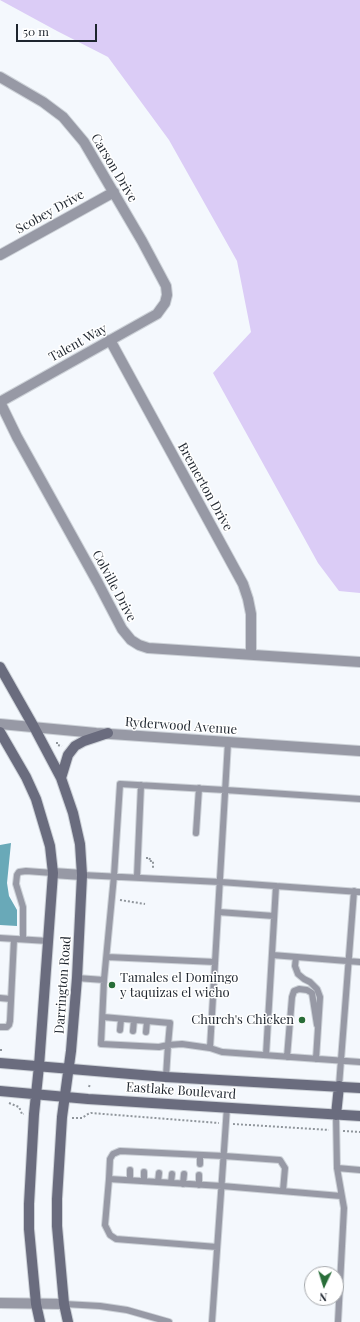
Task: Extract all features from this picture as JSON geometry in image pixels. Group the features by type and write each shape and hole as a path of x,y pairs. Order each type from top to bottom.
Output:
{"main road":[{"name":"Darrington Road","path":"0,667 61,778 73,813 80,844 82,874 77,978 69,1069 62,1117 57,1199 57,1226 64,1304 68,1322"},
{"name":"Darrington Road","path":"0,732 26,777 36,799 50,846 53,873 37,1094 34,1114 29,1204 29,1229 36,1304 40,1322"},
{"path":"61,778 68,754 75,746 84,741 108,733"},
{"name":"Eastlake Boulevard","path":"0,1063 166,1077 360,1088"},
{"path":"336,1115 339,1086"},
{"name":"Eastlake Boulevard","path":"0,1090 227,1108 360,1116"}],"street":[{"name":"Carson Drive","path":"0,77 43,102 63,117 84,142 142,241 166,286 167,295 165,303"},
{"name":"Scobey Drive","path":"0,255 114,192"},
{"name":"Talent Way","path":"0,402 157,314 165,303"},
{"name":"Bremerton Drive","path":"110,340 243,584 251,614 251,655"},
{"name":"Colville Drive","path":"0,402 17,437 126,636 139,645 148,648 360,662"},
{"name":"Ryderwood Avenue","path":"0,724 360,751"},
{"path":"53,873 82,874"},
{"path":"0,1303 64,1304"}],"lane":[{"path":"210,1048 228,742"},
{"path":"360,799 120,784 114,876 104,980 101,1044 145,1045 159,1047 182,1044 210,1048 222,1052 360,1062"},
{"path":"137,877 141,785"},
{"path":"196,833 199,788"},
{"path":"23,939 23,907 16,884 17,875 19,872 26,871 53,873"},
{"path":"82,874 357,891 348,961 339,1086"},
{"path":"266,1055 276,886"},
{"path":"218,912 274,916"},
{"path":"0,938 48,941"},
{"path":"0,1027 9,1025 14,939"},
{"path":"272,956 360,962"},
{"path":"107,957 215,962"},
{"path":"296,957 295,966 298,974 317,989 320,997 316,1059"},
{"path":"77,978 104,980"},
{"path":"287,1057 292,997 294,992 299,989 307,990 312,993 317,1025"},
{"path":"0,998 11,999"},
{"path":"103,1017 170,1022 166,1077"},
{"path":"120,1030 121,1019"},
{"path":"134,1020 134,1031"},
{"path":"146,1032 147,1021"},
{"path":"212,1322 227,1108"},
{"path":"336,1115 337,1168 344,1208 338,1322"},
{"path":"217,1247 116,1239 110,1235 105,1225 110,1159 113,1154 120,1151 131,1154 146,1152 280,1160 285,1168 283,1191"},
{"path":"145,1159 146,1152"},
{"path":"160,1160 161,1153"},
{"path":"173,1161 174,1154"},
{"path":"185,1162 186,1154"},
{"path":"200,1155 200,1164"},
{"path":"337,1168 360,1170"},
{"path":"130,1170 130,1180"},
{"path":"144,1172 144,1181"},
{"path":"158,1182 159,1173"},
{"path":"171,1183 172,1174"},
{"path":"183,1184 184,1174"},
{"path":"199,1175 199,1185"},
{"path":"109,1179 222,1186 341,1196"},
{"path":"64,1304 100,1306 127,1310 169,1322"}],"path":[{"path":"57,742 56,745 66,749"},
{"path":"112,898 145,904"},
{"path":"5,1103 15,1104 22,1114 24,1114"}],"shaded area":[{"path":"0,0 360,0 360,593 339,591 318,563 213,373 251,332 237,261 169,140 108,57"}],"water":[{"path":"11,843 7,883 9,896 17,910 17,926 0,925 0,845"}],"place":[{"name":"Tamales el Domingo y taquizas el wicho","path":"112,985"},
{"name":"Church's Chicken","path":"302,1020"}]}
